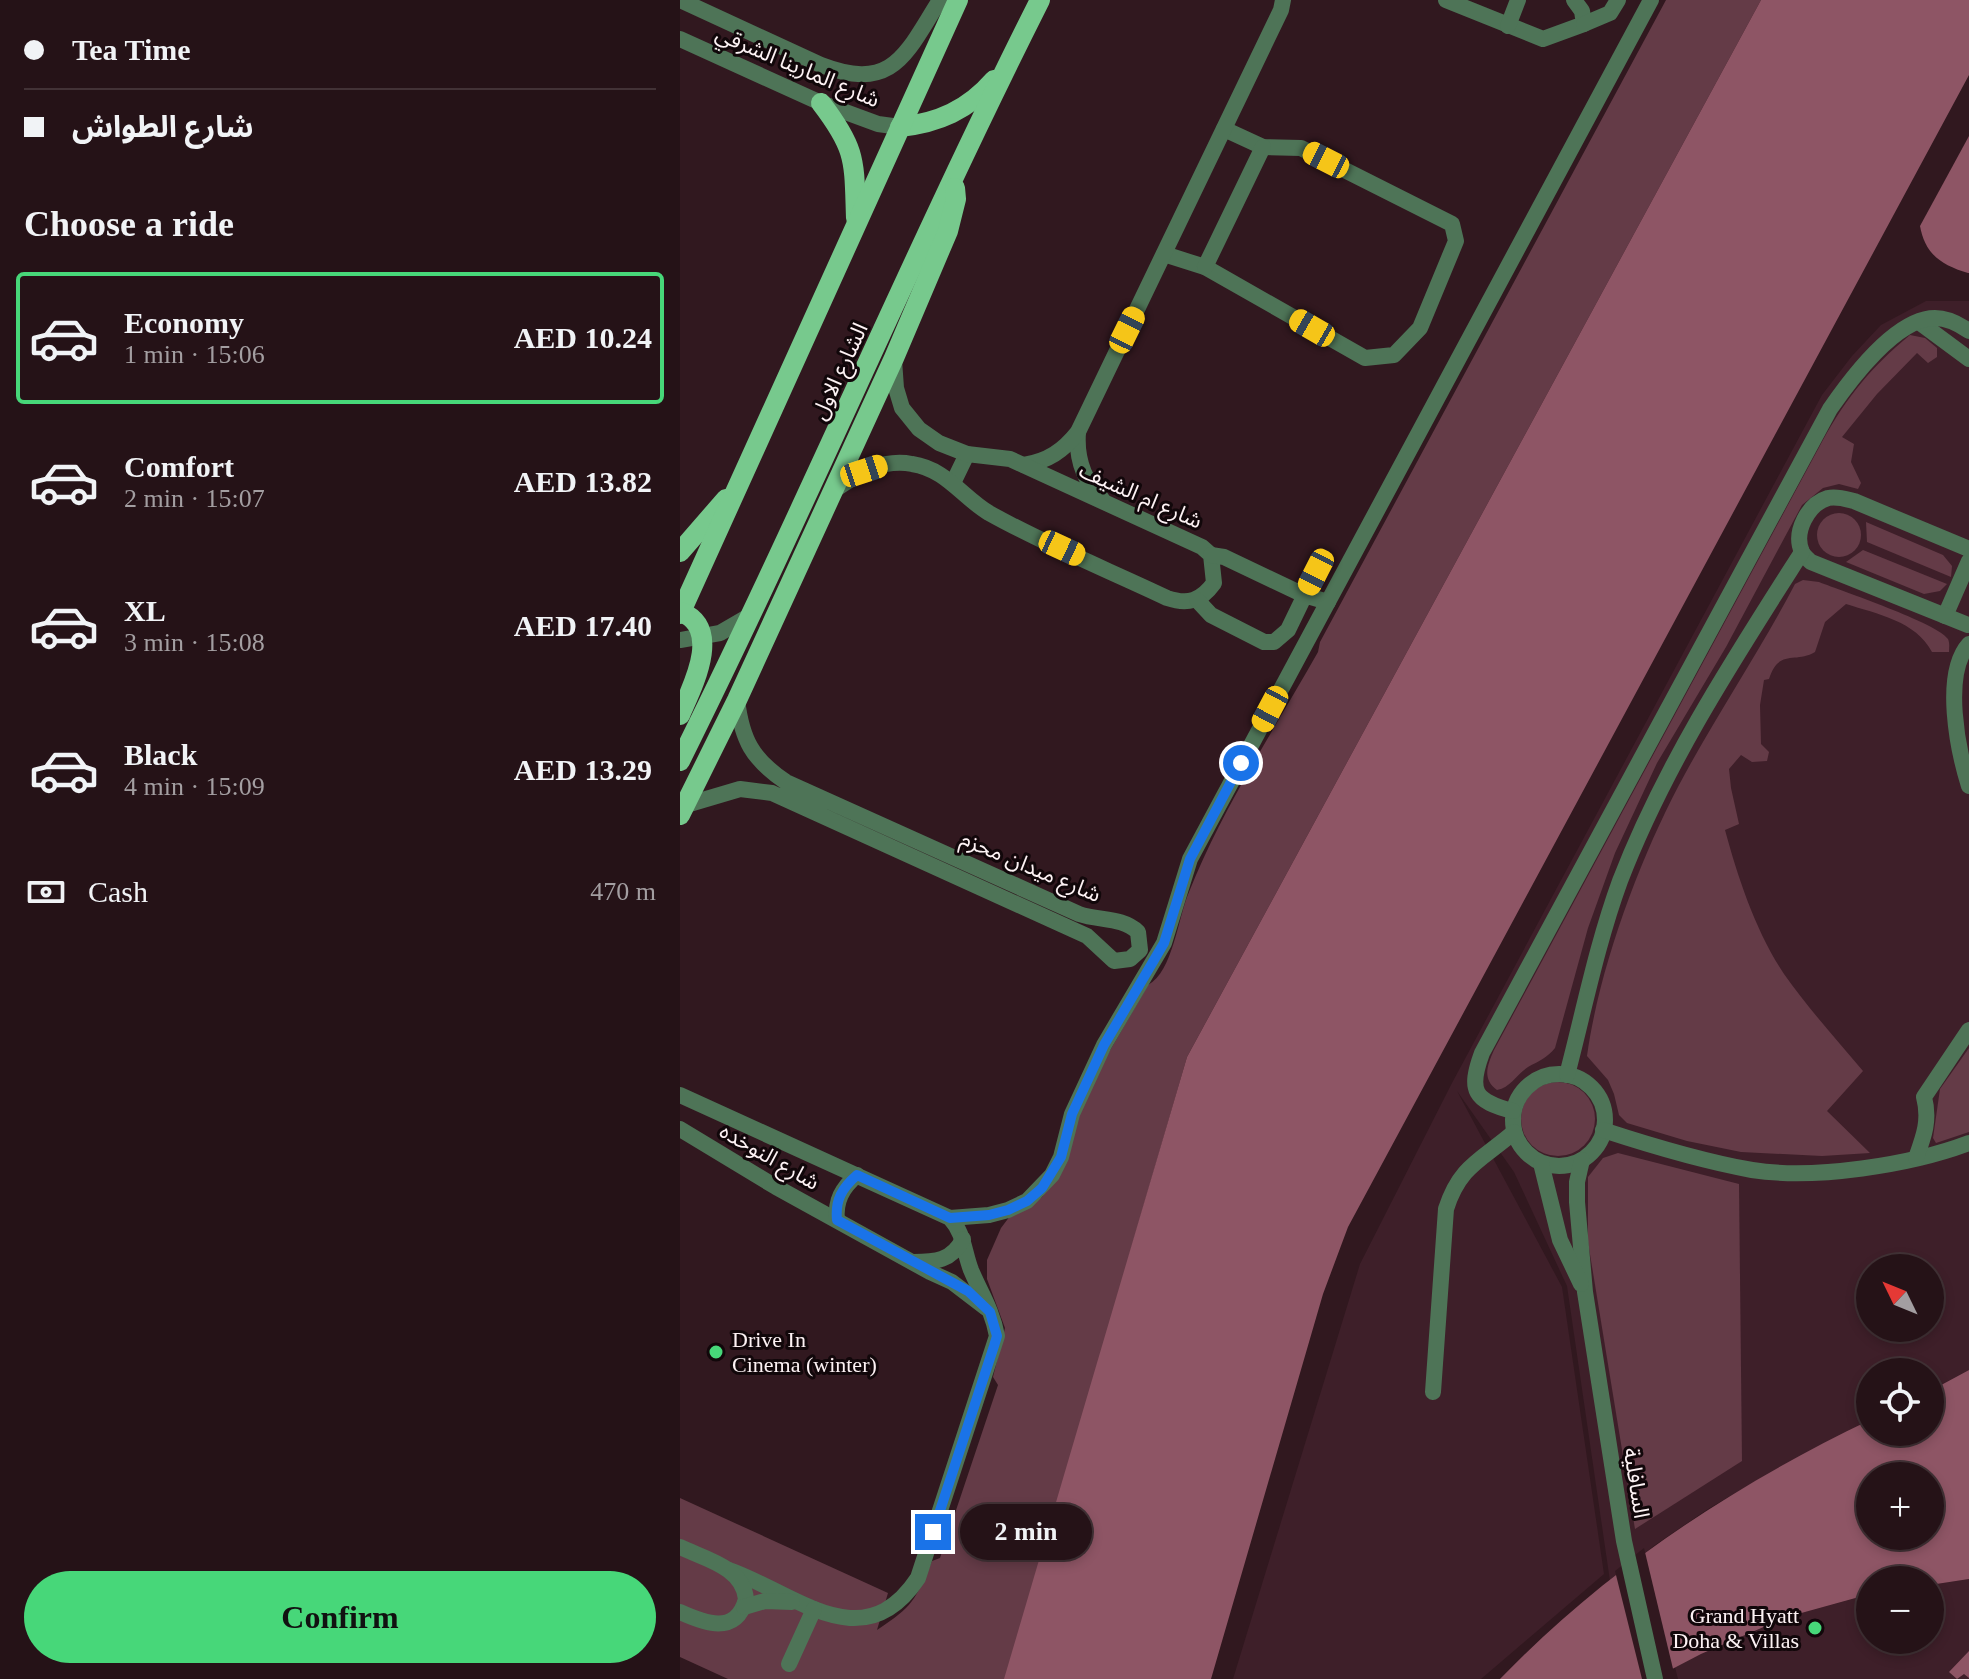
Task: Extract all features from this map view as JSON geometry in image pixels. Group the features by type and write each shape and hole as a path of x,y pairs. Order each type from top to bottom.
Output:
{"main road":[{"name":"الشارع الاول","path":"680,612 958,0"},
{"name":"الشارع الاول","path":"680,761 752,614 954,176 1040,0"},
{"path":"900,127 926,124 957,112 989,86 1007,66"},
{"path":"821,103 852,151 856,225"},
{"path":"683,810 737,700 894,358 948,231 956,199 954,176"},
{"path":"680,552 734,491"},
{"path":"680,612 694,619 703,638 696,677 680,715"}],"street":[{"name":"شارع المارينا الشرقي","path":"680,0 821,65 845,74 862,75 891,67 903,57 915,43 940,0"},
{"path":"1024,465 1049,458 1078,432 1281,10 1283,0"},
{"path":"1446,0 1543,39 1610,13 1618,0"},
{"path":"1508,26 1518,0"},
{"path":"1574,0 1582,11 1584,24"},
{"path":"950,1218 1008,1210 1027,1201 1052,1175 1061,1157 1072,1114 1104,1045 1164,943 1190,859 1651,0"},
{"name":"شارع المارينا الشرقي","path":"680,39 821,103 868,121 900,127"},
{"path":"1164,254 1205,267 1365,358 1394,355 1420,328 1456,241 1452,224 1301,148 1263,147 1224,129"},
{"path":"1205,267 1263,147"},
{"path":"1513,1111 1494,1106 1481,1098 1474,1088 1482,1053 1830,409 1851,378 1896,334 1933,317 1951,320 1969,331"},
{"path":"1919,322 1969,359"},
{"name":"شارع ام الشيف","path":"894,358 896,388 902,408 909,418 939,443 967,454 1010,459 1202,547 1211,555 1214,583 1197,600"},
{"path":"1078,432 1077,446 1083,474 1090,486 1111,505"},
{"path":"953,483 967,454"},
{"path":"833,491 864,471 883,464 911,463 930,469 953,483 978,506 1002,520 1167,598 1183,603 1197,600 1211,615 1264,642 1274,642 1288,630 1316,572"},
{"path":"1567,1075 1601,938 1621,881 1654,805 1693,730 1802,552 1802,522 1814,505 1827,498 1854,501 1969,549"},
{"path":"1802,552 1811,562 1832,572 1945,616 1969,630 1956,668 1962,702 1958,747 1969,786"},
{"path":"1211,555 1224,557 1304,595 1328,602"},
{"path":"1945,616 1969,561"},
{"path":"680,640 720,633 752,614"},
{"name":"شارع ميدان محزم","path":"683,810 740,789 772,793 1087,936 1114,961 1130,959 1140,950 1138,932 1126,922 1079,914 786,782 769,771 747,744 740,727 737,700"},
{"path":"1916,1158 1926,1130 1928,1113 1924,1097 1969,1030"},
{"path":"1555,1074 1567,1075 1594,1090 1603,1109 1603,1130 1598,1144 1582,1160 1562,1166 1541,1163 1524,1151 1514,1132 1513,1111 1524,1090 1533,1082 1555,1074"},
{"name":"شارع النوخده","path":"680,1095 950,1218"},
{"name":"شارع النوخده","path":"680,1129 968,1291 990,1312"},
{"path":"1603,1130 1655,1147 1753,1170 1826,1172 1875,1166 1942,1153 1969,1143"},
{"path":"1433,1392 1446,1209 1466,1169 1514,1132"},
{"name":"السافلية","path":"1582,1160 1577,1202 1585,1292 1624,1541 1655,1679"},
{"name":"السافلية","path":"1541,1163 1560,1240 1585,1292"},
{"path":"837,1220 838,1200 847,1184 857,1175"},
{"path":"680,1547 765,1583 832,1617 875,1615 892,1608 907,1594 918,1578 997,1336 969,1265 963,1239 950,1218"},
{"path":"912,1262 932,1262 947,1257 963,1239"},
{"path":"729,1570 743,1584 744,1607"},
{"path":"680,1612 704,1623 717,1624 729,1621 744,1607 765,1601 806,1606"},
{"path":"789,1664 806,1606"}],"shaded area":[{"path":"1666,0 1761,0 1187,1057 1006,1679 728,1679 680,1657 680,1498 888,1593 877,1630 912,1602 932,1561 940,1558 998,1385 993,1377 1005,1328 987,1279 987,1260 1001,1228 1010,1216 1042,1197 1054,1181 1083,1102 1101,1066 1148,985 1169,956 1189,892 1217,830 1318,652 1320,642"},
{"path":"1761,0 1969,0 1969,75 1348,1227 1323,1294 1211,1679 1004,1679 1187,1057"},
{"path":"1969,136 1968,273 1936,257 1926,244 1920,226"},
{"path":"1926,301 1969,301 1969,1370 1944,1383 1944,1358 1856,1358 1856,1427 1708,1509 1610,1581 1567,1286 1514,1172 1457,1091 1562,1287 1604,1574 1481,1679 1233,1679 1360,1264 1452,1083 1822,395 1881,325"},
{"path":"1910,335 1925,338 1937,348 1937,357 1928,363 1917,353 1877,394 1842,437 1854,444 1851,462 1861,483 1858,489 1839,484 1823,488 1802,505 1726,647 1657,763 1615,853 1588,928 1555,1048 1497,1090 1488,1077 1494,1050 1823,440 1861,383"},
{"path":"1839,513 1854,520 1861,535 1854,550 1839,557 1824,550 1817,535 1824,520"},
{"path":"1866,522 1943,555 1952,566 1951,577 1867,542"},
{"path":"1863,550 1947,584 1940,591 1924,594 1846,562"},
{"path":"1803,580 1819,582 1908,616 1940,632 1949,644 1949,652 1932,652 1925,641 1906,626 1883,615 1846,604 1825,622 1815,652 1783,660 1773,669 1769,679 1764,680 1760,705 1761,744 1769,752 1767,761 1752,762 1741,755 1729,769 1739,824 1725,830 1742,886 1756,923 1784,974 1863,1071 1827,1111 1870,1153 1822,1156 1741,1152 1687,1141 1627,1123 1619,1115 1608,1080 1587,1056 1611,953 1649,848 1693,760 1795,584"},
{"path":"1969,1048 1969,1132 1936,1143 1933,1138 1940,1089"},
{"path":"1558,1082 1579,1088 1589,1098 1595,1119 1589,1140 1579,1150 1558,1156 1537,1150 1527,1140 1521,1119 1527,1098 1537,1088"},
{"path":"1618,1153 1739,1184 1742,1461 1635,1529 1588,1242 1588,1177 1603,1158"},
{"path":"1969,1370 1969,1579 1944,1583 1944,1566 1856,1566 1856,1598 1787,1617 1701,1654 1653,1679 1500,1679 1540,1639 1627,1566 1721,1502 1856,1427 1856,1446 1944,1446 1944,1383"},
{"name":"Grand Hyatt Doha & Villas","path":"1969,1579 1969,1679 1678,1679 1675,1667 1701,1654 1787,1617 1856,1598 1856,1654 1944,1654 1944,1583"},
{"path":"1969,1651 1969,1678 1964,1674 1957,1679 1949,1672"}],"pier":[{"path":"1644,1548 1674,1673 1662,1679 1642,1679 1615,1571"}],"place":[{"name":"Drive In Cinema (winter)","path":"716,1352"},
{"name":"Grand Hyatt Doha & Villas","path":"1815,1628"}],"route":[{"path":"933,1532 997,1336 993,1320 990,1312 968,1291 837,1220 838,1200 847,1184 857,1175 950,1218 1008,1210 1027,1201 1042,1188 1061,1157 1072,1114 1104,1045 1164,943 1190,859 1241,763"}]}
